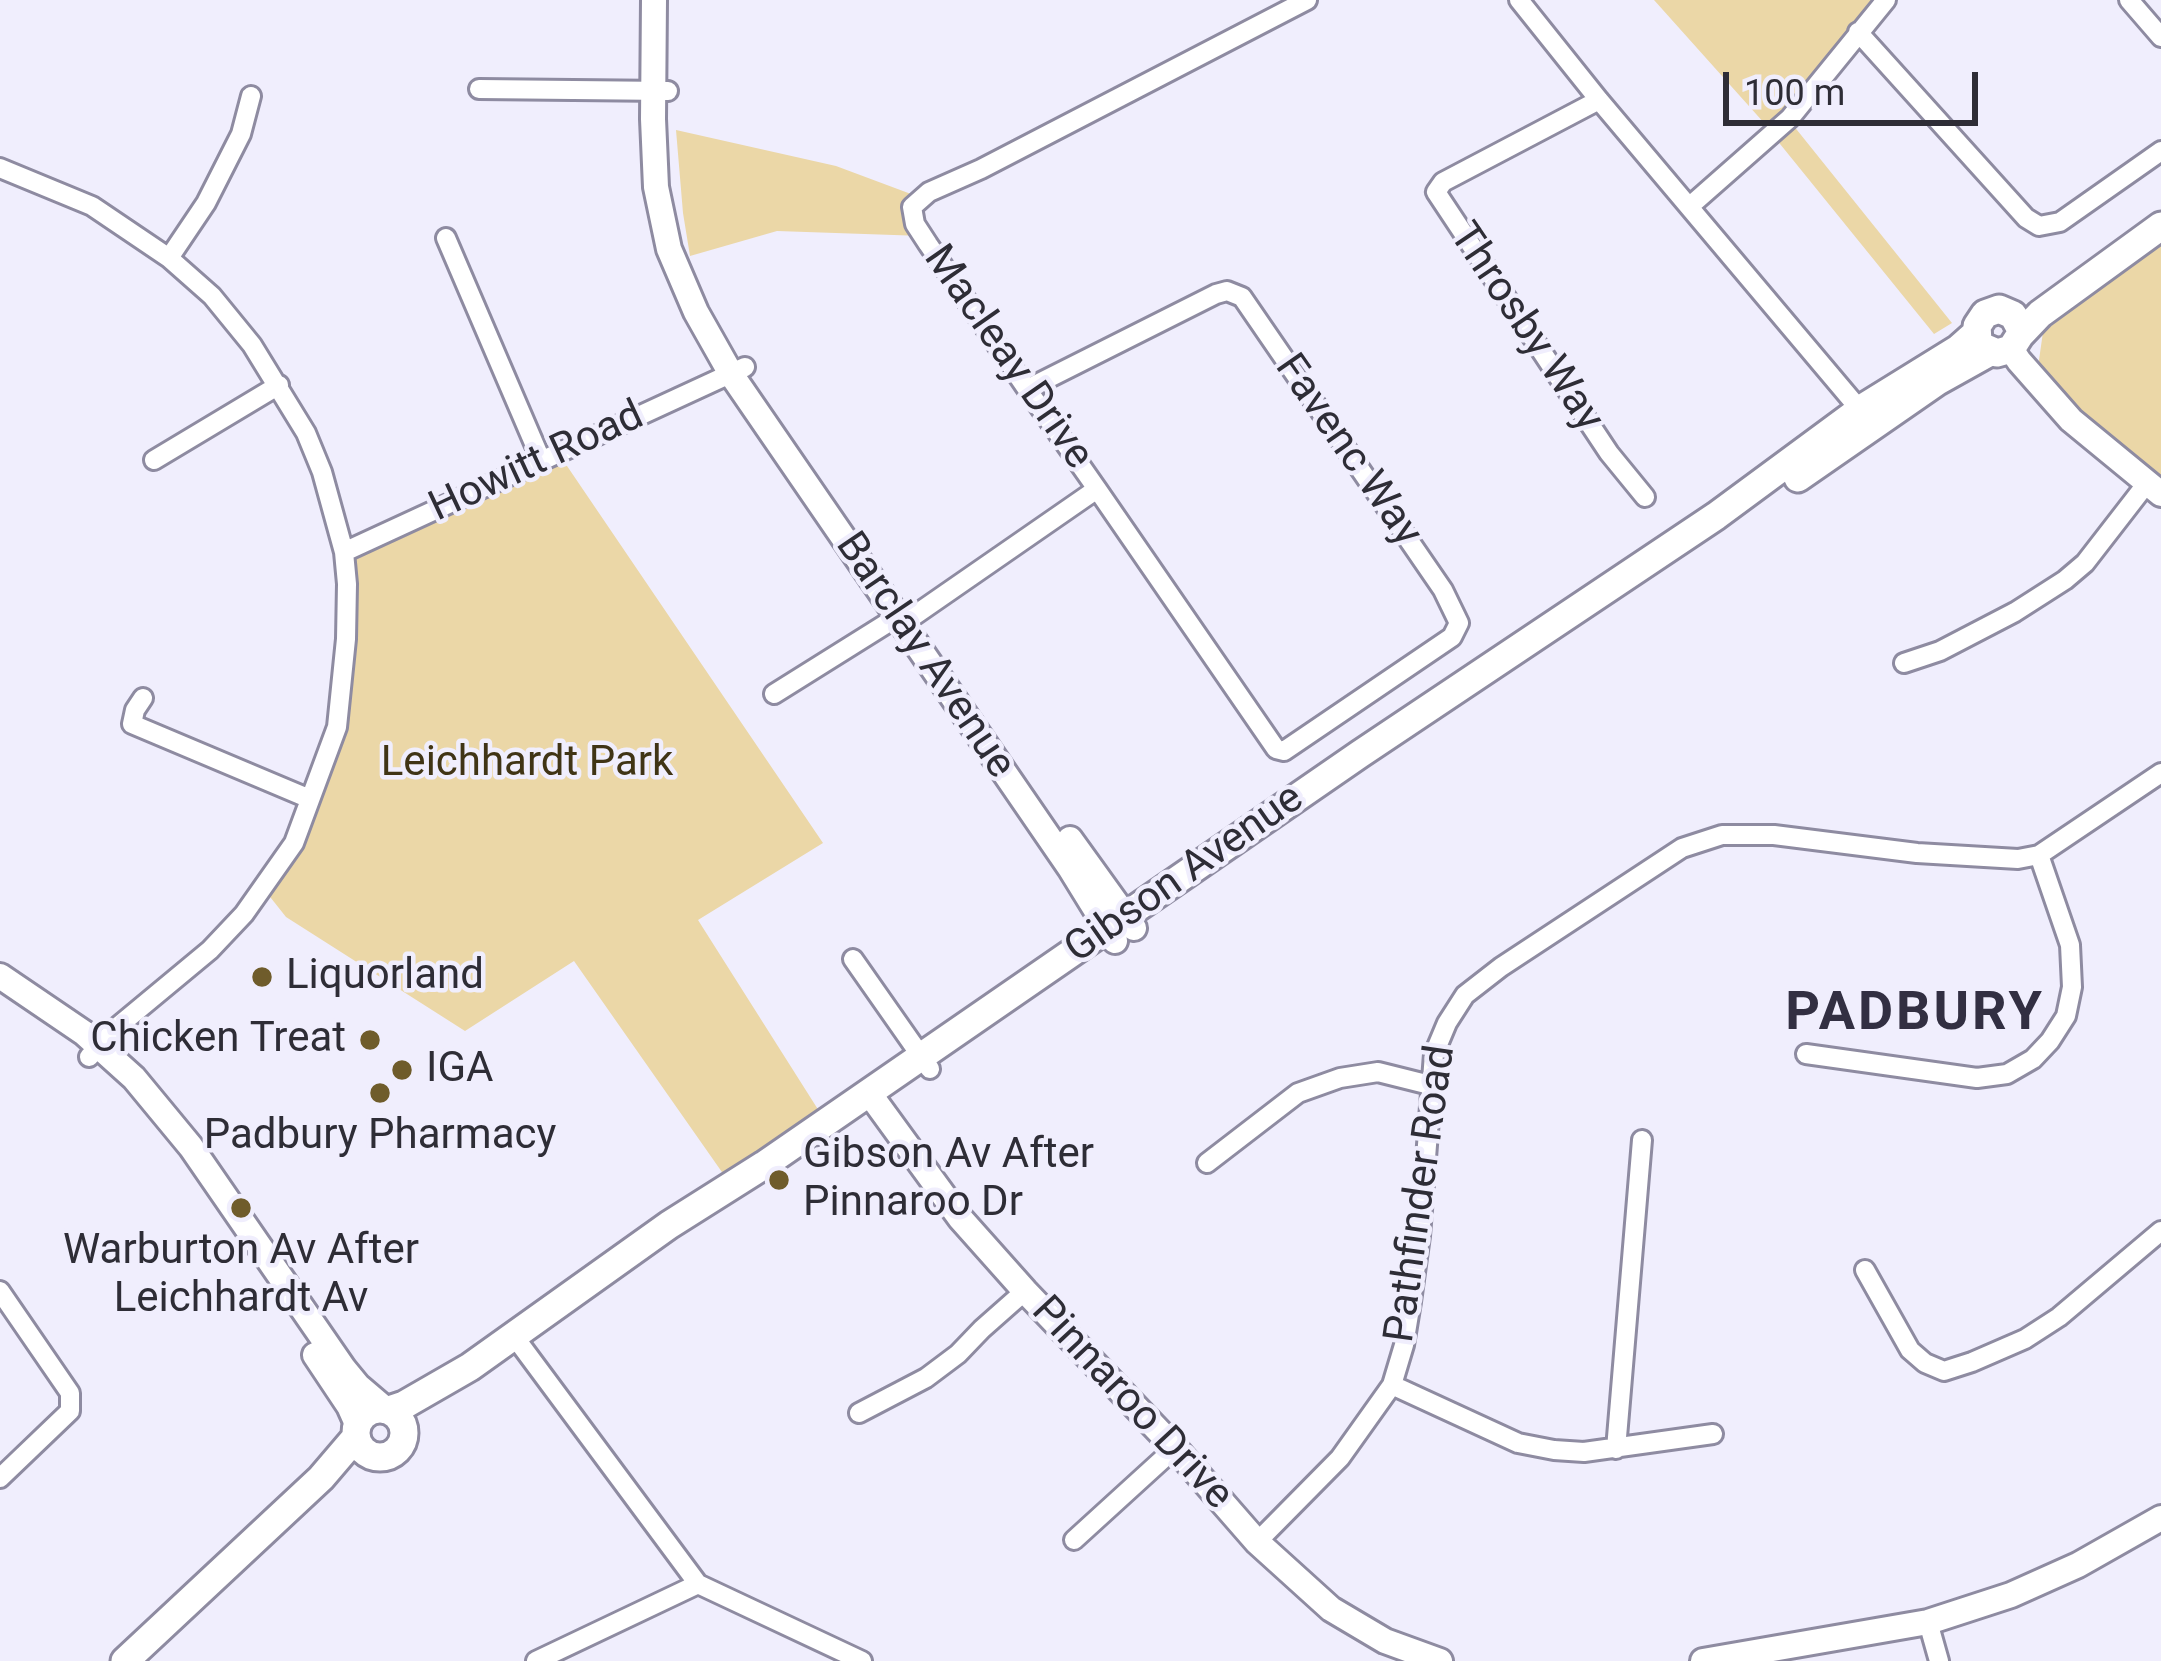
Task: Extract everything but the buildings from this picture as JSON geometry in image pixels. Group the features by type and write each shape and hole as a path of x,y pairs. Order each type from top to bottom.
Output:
{"main road":[{"name":"Gibson Avenue","path":"2001,336 2026,302 2161,206"},
{"name":"Gibson Avenue","path":"392,1415 427,1407 1120,929 1675,565 1866,418 1938,381 2161,226"},
{"path":"148,1661 343,1475 361,1438 365,1413 392,1415 403,1442 385,1456 361,1438"},
{"path":"125,1661 361,1438"}],"street":[{"name":"Barclay Avenue","path":"654,0 661,91"},
{"name":"Barclay Avenue","path":"670,0 656,188 669,249 696,312 906,616 1070,868 1120,929"},
{"name":"Macleay Drive","path":"1284,751 1276,749 1027,389 915,224 912,207 929,192 1307,0"},
{"path":"1520,0 1866,418"},
{"path":"1690,206 1790,118 1886,0"},
{"path":"2128,0 2161,37"},
{"path":"1858,32 2026,218 2039,226 2060,222 2161,151"},
{"path":"479,89 661,91"},
{"path":"169,258 206,203 241,134 251,96"},
{"name":"Throsby Way","path":"1599,100 1443,182 1436,192 1609,453 1645,497"},
{"path":"0,169 92,206 169,258 212,296 252,345 306,433 344,552 346,638 337,727 294,843 244,914 94,1051"},
{"path":"446,238 542,462"},
{"name":"Favenc Way","path":"1027,389 1216,294 1227,291 1242,297 1443,590 1459,623 1452,638 1284,751"},
{"path":"1904,663 1977,632 2065,580 2154,488 2072,421 2001,336"},
{"name":"Howitt Road","path":"344,552 738,370"},
{"path":"154,460 279,385"},
{"path":"774,694 906,616 1096,489"},
{"path":"143,698 132,724 310,799"},
{"path":"1806,1054 1977,1078 2007,1074 2033,1059 2066,1016 2072,987 2070,945 2039,856 2161,773"},
{"name":"Pathfinder Road","path":"1257,1542 1340,1458 1393,1385 1412,1302 1434,1054 1466,994 1682,848 1722,835 1774,835 1978,858 2039,856"},
{"path":"853,959 925,1062"},
{"path":"0,976 63,1017 183,1162 349,1406 361,1438"},
{"path":"0,994 134,1078 188,1143 344,1369 392,1415"},
{"path":"1208,1162 1298,1093 1340,1078 1378,1072 1430,1085"},
{"name":"Pinnaroo Drive","path":"873,1098 960,1218 1257,1542 1331,1609 1385,1641 1440,1661"},
{"path":"1616,1449 1642,1140"},
{"path":"1864,1270 1910,1350 1924,1363 1944,1371 2025,1339 2161,1231"},
{"path":"0,1291 70,1393 70,1411 0,1478"},
{"path":"859,1413 926,1378 1025,1291"},
{"path":"518,1341 698,1584 862,1661"},
{"path":"1393,1385 1518,1443 1554,1450 1616,1449 1713,1434"},
{"path":"1074,1540 1175,1448"},
{"path":"1716,1660 1928,1622 2027,1588 2161,1518"},
{"path":"536,1661 698,1584"},
{"path":"1928,1622 1940,1661"}],"green space":[{"path":"1654,0 1880,0 1819,85 1765,124"},
{"path":"1793,125 1952,323 1934,334 1776,139"},
{"path":"676,130 836,166 911,194 923,236 777,231 690,256"},
{"path":"2161,242 2161,489 2038,367 2043,332"},
{"name":"Leichhardt Park","path":"565,463 823,843 698,920 819,1111 724,1175 574,961 465,1031 286,917 263,888 294,843 344,671 344,552"}],"place":[{"name":"Liquorland","path":"262,977"},
{"name":"Chicken Treat","path":"370,1040"},
{"name":"IGA","path":"402,1070"},
{"name":"Padbury Pharmacy","path":"380,1093"},
{"name":"Gibson Av After Pinnaroo Dr","path":"779,1180"},
{"name":"Warburton Av After Leichhardt Av","path":"241,1208"}],"district":[{"name":"PADBURY","path":"1915,1015"}]}
